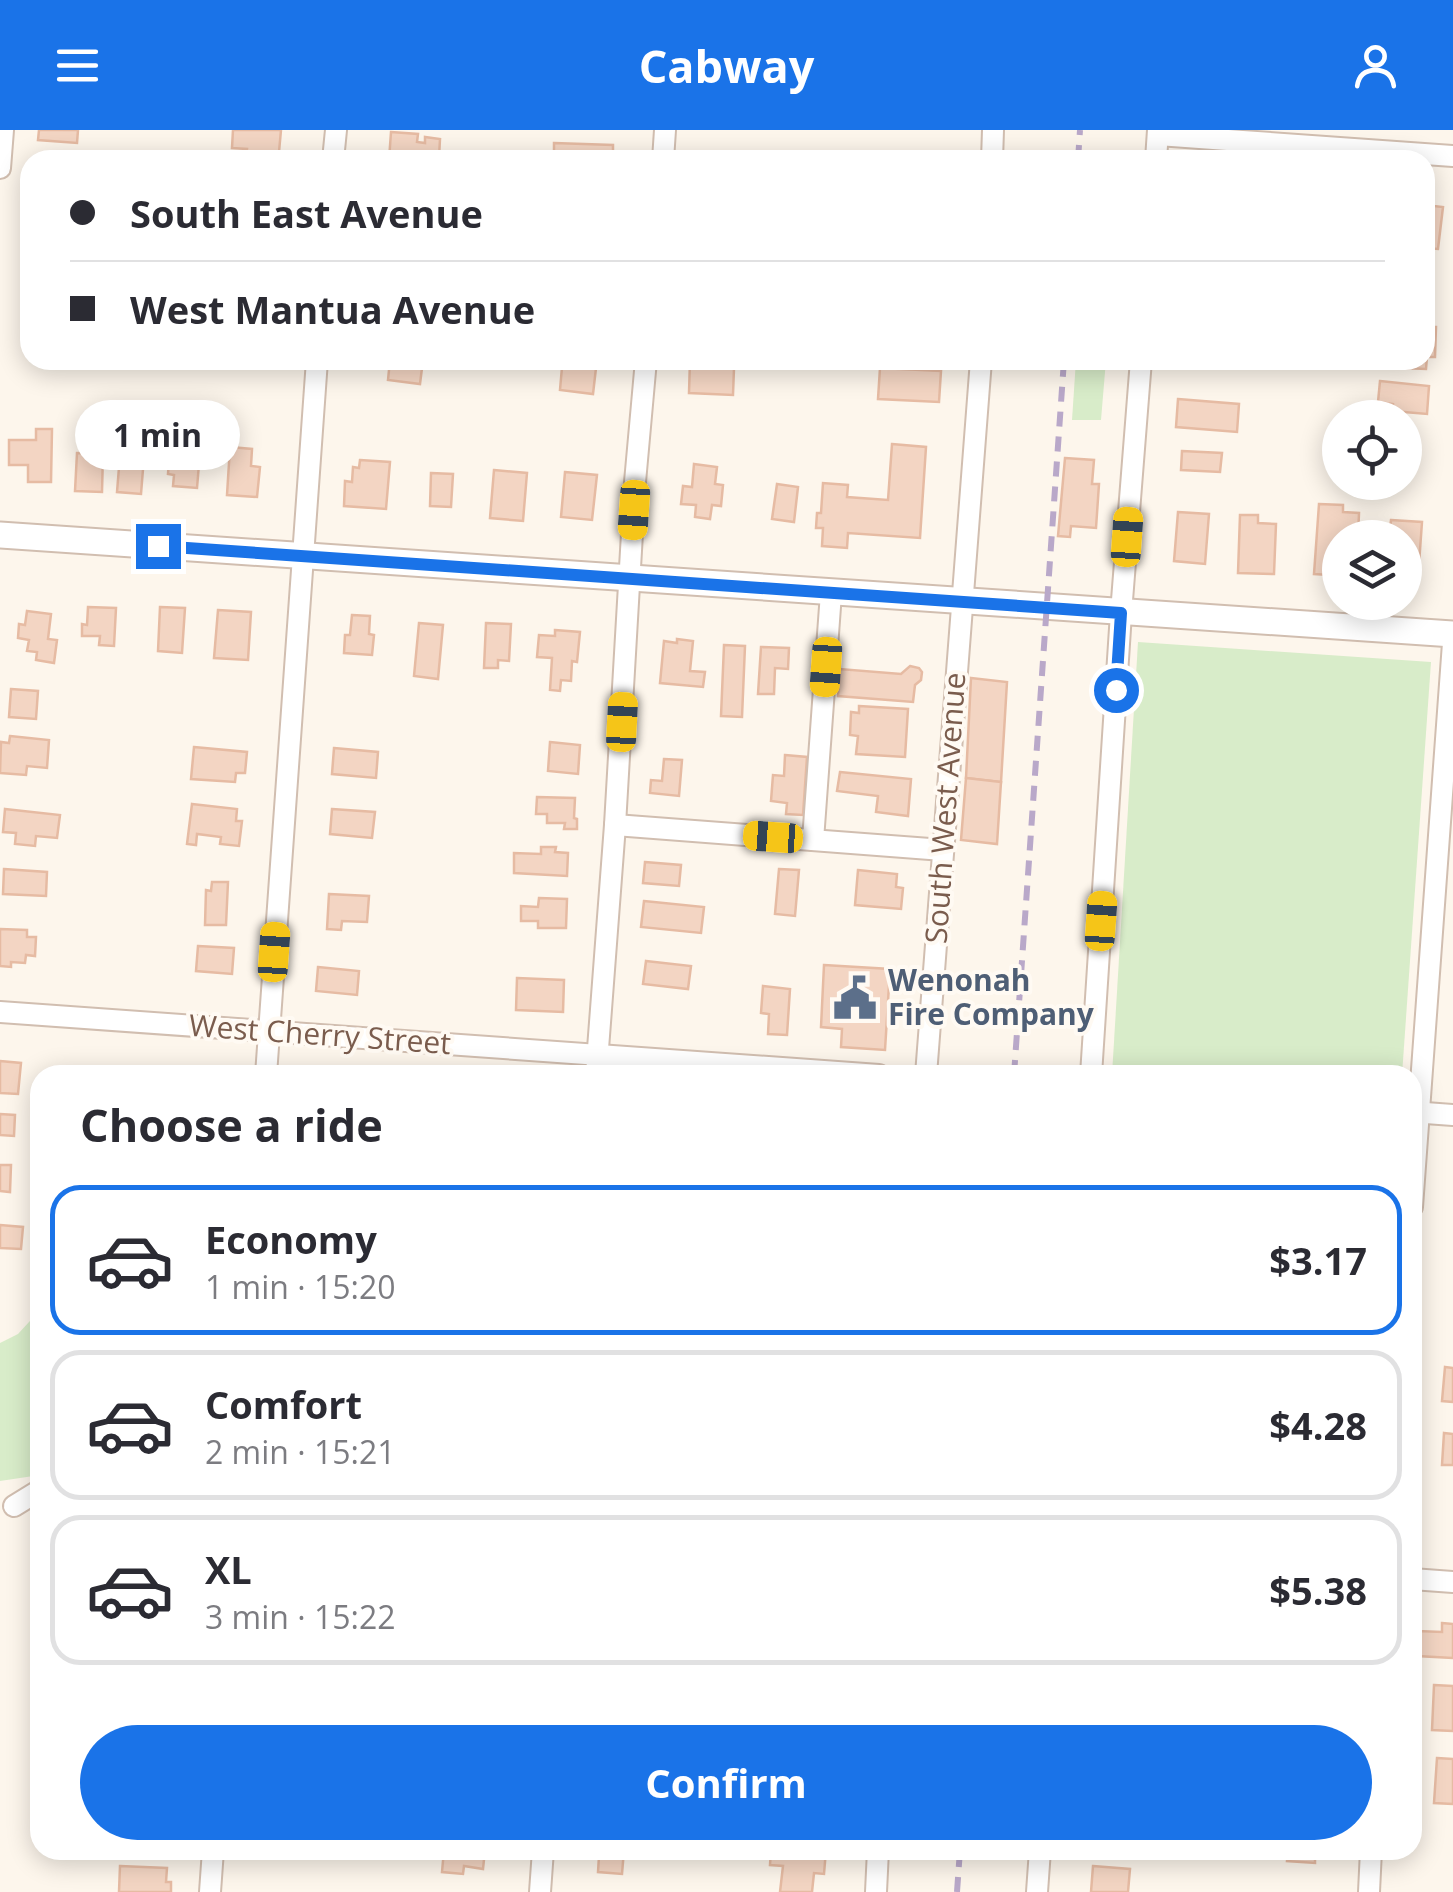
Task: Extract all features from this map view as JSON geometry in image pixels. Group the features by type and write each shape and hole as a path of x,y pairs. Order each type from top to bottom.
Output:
{"street":[{"path":"0,168 2,130"},
{"path":"1158,133 1376,150"},
{"path":"267,1065 317,370"},
{"path":"596,1065 645,370"},
{"name":"South West Avenue","path":"927,1065 980,370"},
{"path":"1092,1065 1140,370"},
{"path":"0,535 1453,634"},
{"path":"812,840 831,593"},
{"path":"1420,1065 1453,643"},
{"path":"615,825 943,850"},
{"name":"West Cherry Street","path":"0,1012 269,1031 596,1065"},
{"path":"1422,1112 1453,1114"},
{"path":"14,1506 30,1496"},
{"path":"1422,1580 1453,1582"},
{"path":"210,1892 212,1860"},
{"path":"540,1892 542,1860"},
{"path":"876,1892 878,1860"},
{"path":"1037,1892 1039,1860"},
{"path":"1368,1892 1370,1860"}],"green space":[{"path":"1075,370 1105,370 1101,420 1072,420"},
{"path":"1138,642 1431,662 1403,1065 1113,1065"},
{"path":"30,1321 30,1476 0,1481 0,1343 18,1334"}],"building":[{"path":"39,130 78,130 77,143 38,140"},
{"path":"233,130 281,130 279,150 232,148"},
{"path":"391,132 418,134 417,142 425,143 425,137 440,139 439,150 390,150"},
{"path":"554,143 613,145 613,150 554,150"},
{"path":"1435,206 1443,207 1435,249"},
{"path":"389,370 422,370 420,384 388,380"},
{"path":"562,370 596,370 593,394 560,390"},
{"path":"690,370 734,370 733,395 689,393"},
{"path":"880,370 941,371 939,402 878,399"},
{"path":"1380,381 1429,386 1427,414 1422,414 1422,400 1378,400"},
{"path":"1178,399 1239,404 1237,432 1176,427"},
{"path":"36,429 52,429 51,482 28,482 28,465 9,465 9,440 36,440"},
{"path":"177,437 193,438 192,463 199,464 197,488 173,486 174,475 168,474 169,460 176,460"},
{"path":"892,444 926,447 920,538 848,533 847,548 822,546 823,528 816,528 823,483 848,485 847,497 888,500"},
{"path":"230,447 252,449 251,466 260,467 257,497 227,495"},
{"path":"1182,451 1222,453 1220,472 1181,470"},
{"path":"77,453 103,454 102,492 75,491"},
{"path":"120,455 144,457 141,494 117,492"},
{"path":"1065,458 1094,460 1092,484 1099,484 1096,528 1071,526 1070,537 1058,536"},
{"path":"360,460 390,462 386,509 344,506 345,481 352,482 353,467 359,468"},
{"path":"694,464 717,467 715,484 723,485 721,506 712,505 710,519 695,517 696,505 681,504 683,486 692,487"},
{"path":"494,470 527,473 523,521 490,518"},
{"path":"565,472 597,475 592,520 561,517"},
{"path":"431,473 453,474 451,507 430,506"},
{"path":"777,484 798,487 794,522 772,519"},
{"path":"1319,504 1343,505 1343,512 1359,513 1359,520 1322,520 1322,575 1314,574"},
{"path":"1178,512 1209,514 1205,564 1174,561"},
{"path":"1240,515 1258,515 1258,523 1276,524 1274,574 1238,573"},
{"path":"88,607 116,608 114,646 99,645 100,636 82,636"},
{"path":"160,607 185,608 182,653 158,651"},
{"path":"218,610 251,612 248,660 214,658"},
{"path":"27,611 51,614 48,639 57,640 54,663 36,660 37,652 27,651 29,640 18,638 19,624 25,625"},
{"path":"352,615 370,616 369,634 374,635 372,655 344,653"},
{"path":"419,623 443,625 438,679 414,676"},
{"path":"486,623 511,624 509,661 498,660 498,668 484,668"},
{"path":"555,630 580,632 571,681 561,680 560,691 550,690 552,658 537,657 539,635 555,636"},
{"path":"677,639 693,641 690,671 705,672 703,687 660,683 664,641 677,643"},
{"path":"724,645 745,646 742,717 721,716"},
{"path":"761,647 789,648 788,669 775,668 774,694 758,694"},
{"path":"910,666 922,672 913,702 838,696 840,669 901,674"},
{"path":"971,678 1007,682 1001,782 966,778"},
{"path":"11,689 38,691 36,719 9,717"},
{"path":"859,706 908,709 905,757 856,754 858,736 850,735 851,712 859,713"},
{"path":"10,736 49,740 47,768 27,766 26,775 0,773 1,742 9,743"},
{"path":"550,742 580,745 578,774 548,771"},
{"path":"194,747 247,752 245,773 236,773 235,782 191,779"},
{"path":"334,748 378,752 376,778 332,774"},
{"path":"785,755 807,757 803,815 786,814 787,803 771,801 773,775 784,776"},
{"path":"664,759 682,760 679,796 650,793 651,780 662,781"},
{"path":"840,772 911,779 908,816 876,812 878,796 837,791"},
{"path":"966,778 1001,782 997,844 961,840"},
{"path":"537,797 575,798 577,829 564,829 565,823 547,823 547,814 536,814"},
{"path":"192,804 237,809 236,821 242,821 239,846 220,844 221,837 197,834 196,845 187,844"},
{"path":"5,809 60,815 57,838 36,836 35,846 15,844 16,833 3,832"},
{"path":"332,809 375,812 372,838 330,834"},
{"path":"541,847 556,847 555,852 568,853 567,876 514,873 514,853 541,854"},
{"path":"645,862 681,865 679,886 643,883"},
{"path":"4,869 47,872 46,896 3,894"},
{"path":"779,869 799,870 795,916 775,914"},
{"path":"858,870 897,874 896,887 903,888 901,909 855,905"},
{"path":"212,882 228,882 226,925 205,925 206,890 211,891"},
{"path":"329,894 369,896 367,922 342,921 341,930 327,929"},
{"path":"539,898 567,899 566,928 538,928 538,921 521,921 521,906 538,907"},
{"path":"644,901 704,907 701,933 641,927"},
{"path":"0,929 27,930 27,937 36,937 35,956 26,955 25,963 11,962 11,967 0,966"},
{"path":"198,946 234,948 232,974 196,971"},
{"path":"646,961 691,966 688,989 643,984"},
{"name":"Wenonah Fire Company","path":"824,965 890,969 885,1050 841,1047 842,1029 821,1027"},
{"path":"318,967 359,971 357,995 316,991"},
{"path":"517,978 564,980 563,1012 516,1010"},
{"path":"763,986 790,989 787,1035 768,1034 769,1014 761,1013"},
{"path":"0,1061 21,1063 18,1094 0,1093"},
{"path":"0,1114 15,1115 14,1136 0,1135"},
{"path":"0,1165 11,1165 10,1192 0,1191"},
{"path":"0,1225 23,1227 21,1249 0,1248"},
{"path":"1445,1367 1453,1368 1453,1402 1442,1401"},
{"path":"1444,1433 1453,1434 1453,1465 1442,1465"},
{"path":"1442,1623 1453,1624 1453,1658 1422,1656 1422,1631 1442,1632"},
{"path":"1434,1685 1453,1686 1453,1731 1432,1730"},
{"path":"1437,1758 1453,1759 1453,1804 1434,1803"},
{"path":"443,1860 484,1860 483,1869 464,1866 463,1874 442,1872"},
{"path":"599,1860 623,1860 622,1874 598,1872"},
{"path":"770,1860 825,1860 824,1874 814,1873 812,1892 780,1892 783,1866 770,1865"},
{"path":"120,1866 167,1868 166,1882 171,1882 171,1892 119,1892"},
{"path":"1093,1866 1130,1869 1128,1892 1091,1892"}],"railway":[{"path":"1079,150 1080,130"},
{"path":"1015,1065 1063,370"},
{"path":"957,1892 959,1860"}],"place":[{"name":"Wenonah Fire Company","path":"855,998"}],"route":[{"path":"158,546 1121,613 1116,690"}]}
